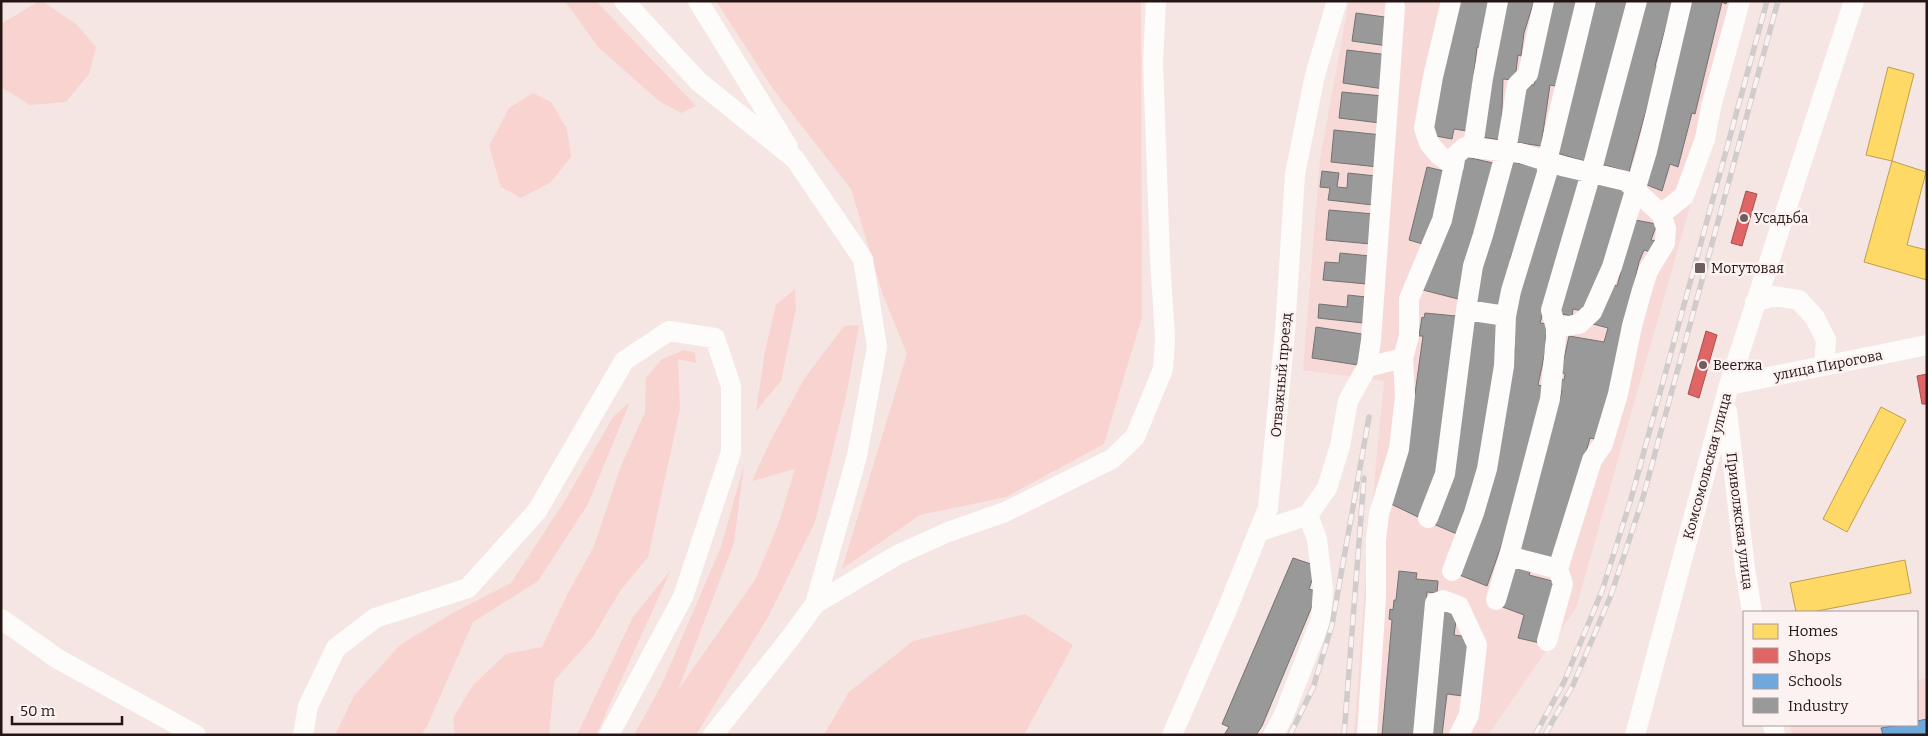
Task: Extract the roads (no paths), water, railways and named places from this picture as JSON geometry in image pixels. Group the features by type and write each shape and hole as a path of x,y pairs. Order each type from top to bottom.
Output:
{"street":[{"path":"624,1 698,82 795,159"},
{"path":"698,1 795,159 863,259 877,347 857,456 815,604 713,735"},
{"path":"815,604 897,555 948,532 1005,512 1112,459 1135,437 1163,369 1165,338 1159,239 1153,62 1156,1"},
{"name":"Отважный проезд","path":"1172,735 1228,607 1268,508 1285,331 1295,174 1315,75 1337,1"},
{"path":"1451,1 1433,77 1424,128 1429,143 1439,155 1454,166"},
{"path":"1473,147 1483,78 1498,1"},
{"path":"1428,518 1445,474 1472,266 1483,235 1506,151 1517,84 1528,74 1544,1"},
{"path":"1452,571 1474,513 1487,469 1504,366 1506,316 1511,291 1547,172 1547,161 1586,1"},
{"path":"1496,600 1550,399 1556,328 1551,310 1591,173 1637,1"},
{"path":"1556,328 1579,324 1592,312 1612,267 1647,151 1682,1"},
{"path":"1661,214 1684,196 1705,139 1711,107 1740,1"},
{"name":"Комсомольская улица","path":"1636,735 1727,392 1854,1"},
{"path":"1258,532 1308,515 1327,488 1340,446 1348,401 1367,367 1371,340 1395,7"},
{"path":"1367,735 1376,598 1376,540 1379,514 1399,449 1405,396 1403,358 1409,336 1409,299 1442,220 1456,155 1465,147 1520,153 1626,181 1661,214 1666,228 1665,243 1648,271 1632,326 1613,411 1603,444 1592,460 1558,569 1563,584 1547,641"},
{"path":"1755,302 1774,296 1799,300 1816,318 1826,340 1824,366"},
{"path":"1466,310 1506,316"},
{"path":"303,735 308,706 336,648 375,618 468,588 537,511 624,361 669,331 715,338 731,386 731,452 683,597 609,735"},
{"name":"улица Пирогова","path":"1727,392 1824,366 1927,345"},
{"path":"1367,367 1403,358"},
{"name":"Приволжская улица","path":"1727,392 1744,569 1752,611"},
{"path":"1273,735 1283,717 1321,619 1323,588 1317,539 1308,515"},
{"path":"1509,556 1558,569"},
{"path":"1423,735 1435,603 1443,600 1459,606 1477,645 1469,716 1459,735"},
{"path":"1,619 58,659 196,735"}],"railway":[{"path":"1535,735 1564,682 1602,591 1631,499 1767,1"},
{"path":"1545,735 1573,685 1611,595 1642,501 1778,1"},
{"path":"1290,735 1313,688 1332,625 1369,417"},
{"path":"1344,735 1364,478"}],"place":[{"name":"Усадьба","path":"1744,218"},
{"name":"Могутовая","path":"1700,268"},
{"name":"Beerжа","path":"1703,365"}]}
